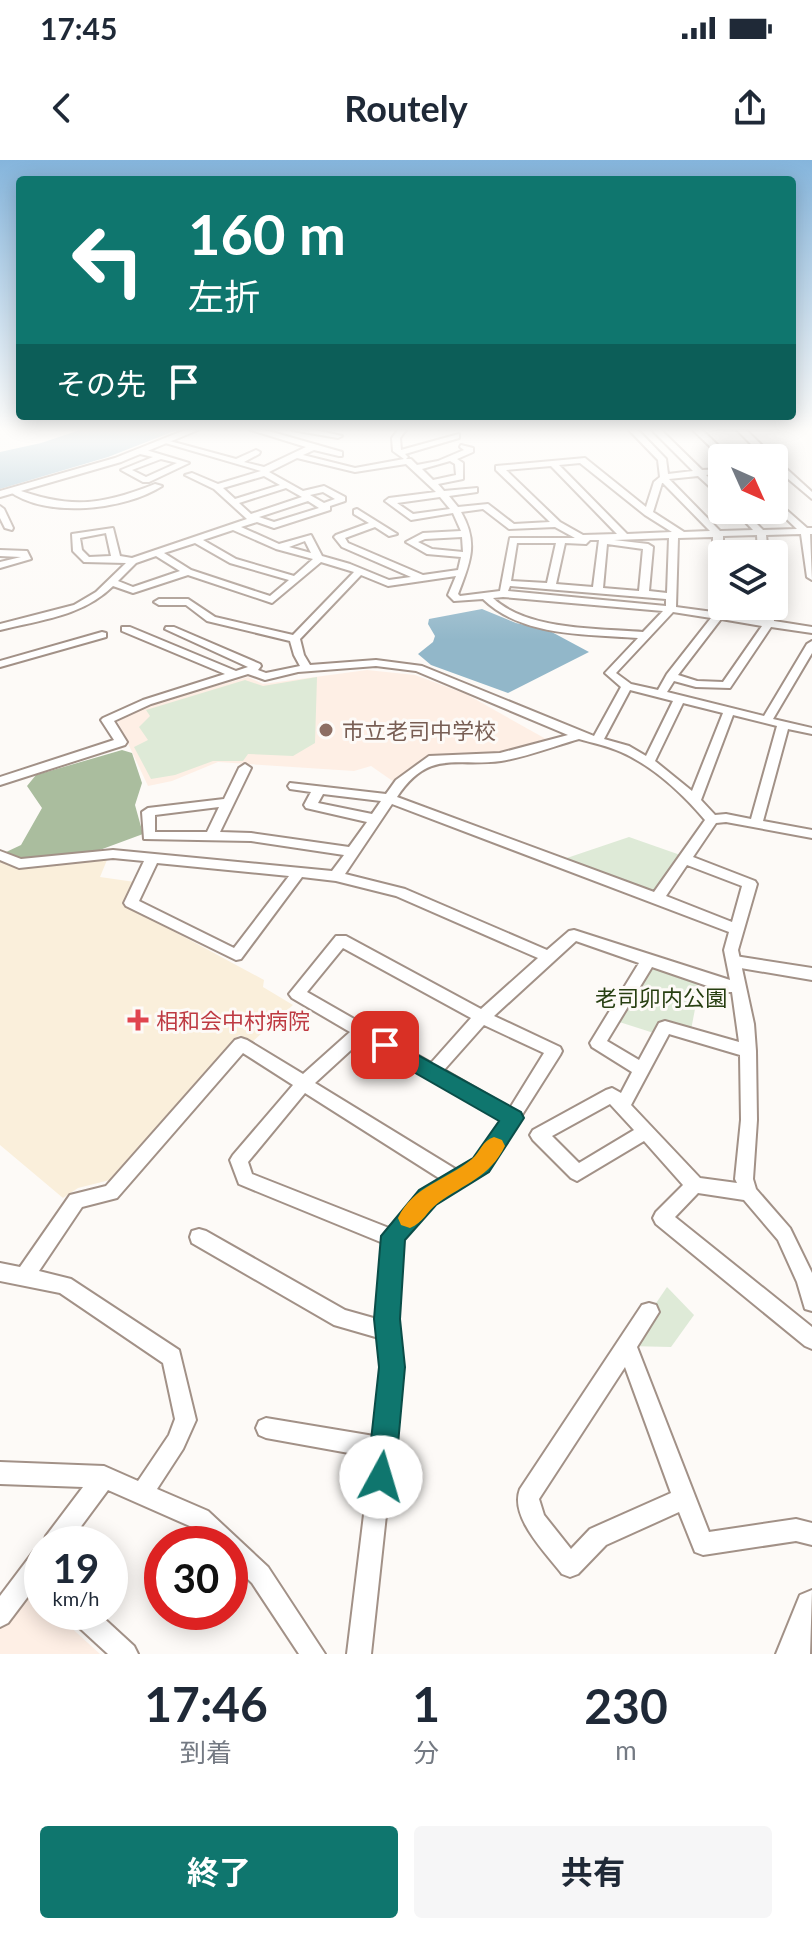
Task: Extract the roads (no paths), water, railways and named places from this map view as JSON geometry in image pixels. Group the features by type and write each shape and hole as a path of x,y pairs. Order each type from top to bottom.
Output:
{"main road":[{"path":"793,1654 812,1607"}],"street":[{"path":"37,500 56,504 124,500"},
{"path":"231,500 251,518 274,525 327,508 312,500"},
{"path":"233,502 240,500"},
{"path":"0,627 78,607 112,582 133,561 233,527 297,500"},
{"path":"322,506 340,500"},
{"path":"401,500 389,501 411,517 485,506 512,527 557,524"},
{"path":"447,500 455,511 468,546 453,595 458,599 504,589 551,586 671,596"},
{"path":"532,500 557,524 581,538 648,547 644,594"},
{"path":"589,500 625,537"},
{"path":"631,500 678,535"},
{"path":"648,513 652,500"},
{"path":"684,500 718,534 718,540"},
{"path":"0,509 9,528"},
{"path":"357,512 392,534"},
{"path":"788,514 809,531 812,577"},
{"path":"376,524 339,537 345,545 422,578"},
{"path":"752,524 761,533 762,540"},
{"path":"233,527 279,547 360,571 388,583 462,572"},
{"path":"116,558 110,530 75,536 78,551 87,560 116,558 133,561"},
{"path":"504,589 513,540 561,541 809,531"},
{"path":"465,534 423,536 411,542 430,552 466,555"},
{"path":"678,535 671,609 610,673 627,686 812,731"},
{"path":"279,547 308,537 319,559"},
{"path":"598,590 602,539"},
{"path":"196,540 233,561 296,579"},
{"path":"551,586 561,541"},
{"path":"0,553 24,553 26,559 0,565"},
{"path":"157,553 188,572 272,600 319,559"},
{"path":"295,639 360,571"},
{"path":"112,582 133,590 188,572"},
{"path":"504,589 708,615"},
{"path":"484,595 504,612 524,620 566,628 644,635"},
{"path":"159,602 188,602 211,619 295,639"},
{"path":"661,694 671,676 715,620"},
{"path":"747,620 812,630"},
{"path":"671,676 696,684 726,686 769,620"},
{"path":"126,629 234,674"},
{"path":"0,781 121,742 107,720 147,702 256,666 170,629"},
{"path":"0,664 102,635"},
{"path":"295,639 299,655 307,668"},
{"path":"767,720 812,644"},
{"path":"249,670 265,677 307,668 376,663 418,668 579,735 625,749 649,762 695,800 712,820"},
{"path":"597,741 627,686"},
{"path":"649,762 679,699"},
{"path":"695,800 729,711"},
{"path":"756,824 783,724"},
{"path":"336,876 400,783 433,759 501,757 579,735"},
{"path":"211,837 245,768"},
{"path":"294,786 388,798 737,930"},
{"path":"319,789 304,804 374,819"},
{"path":"228,802 148,812 149,836 251,837 352,852"},
{"path":"657,898 712,820 726,818 812,834"},
{"path":"0,855 19,864 113,854 336,876 400,892 549,957"},
{"path":"152,859 131,903 236,955 299,872"},
{"path":"684,859 750,884 731,950 746,1024 748,1051 749,1120 744,1179 749,1193 784,1234 806,1281 812,1302"},
{"path":"432,1073 482,1017 574,935 725,986 736,986"},
{"path":"359,1654 392,1367 388,1331 393,1238 428,1197 481,1165 513,1118 554,1051 482,1017 341,940 297,994 513,1118"},
{"path":"642,1070 598,1043 648,961"},
{"path":"735,962 812,974"},
{"path":"622,1106 665,1027 748,1051"},
{"path":"361,1032 304,1083 239,1160 245,1179 393,1238"},
{"path":"24,1277 76,1201 111,1192 241,1044 457,1180"},
{"path":"645,1132 577,1173 539,1135 612,1095 695,1185 749,1193"},
{"path":"695,1185 662,1218 812,1339"},
{"path":"199,1237 341,1318 388,1331"},
{"path":"0,1272 64,1285 172,1357 186,1420 176,1442 143,1492"},
{"path":"649,1312 528,1497 534,1521 570,1566 598,1537 684,1498"},
{"path":"627,1346 703,1544 796,1530 812,1534"},
{"path":"266,1428 383,1448"},
{"path":"0,1473 104,1477 200,1519 207,1526"},
{"path":"67,1526 104,1477"},
{"path":"248,1564 260,1575 313,1654"},
{"path":"0,1615 24,1587"},
{"path":"99,1630 126,1654"}],"water":[{"path":"482,609 516,623 548,630 589,652 508,693 431,665 418,654 433,642 435,636 428,624 429,619"}],"place":[{"name":"市立老司中学校","path":"326,730"},
{"name":"相和会中村病院","path":"138,1020"}],"park label":[{"name":"老司卯内公園","path":"661,997"}]}
